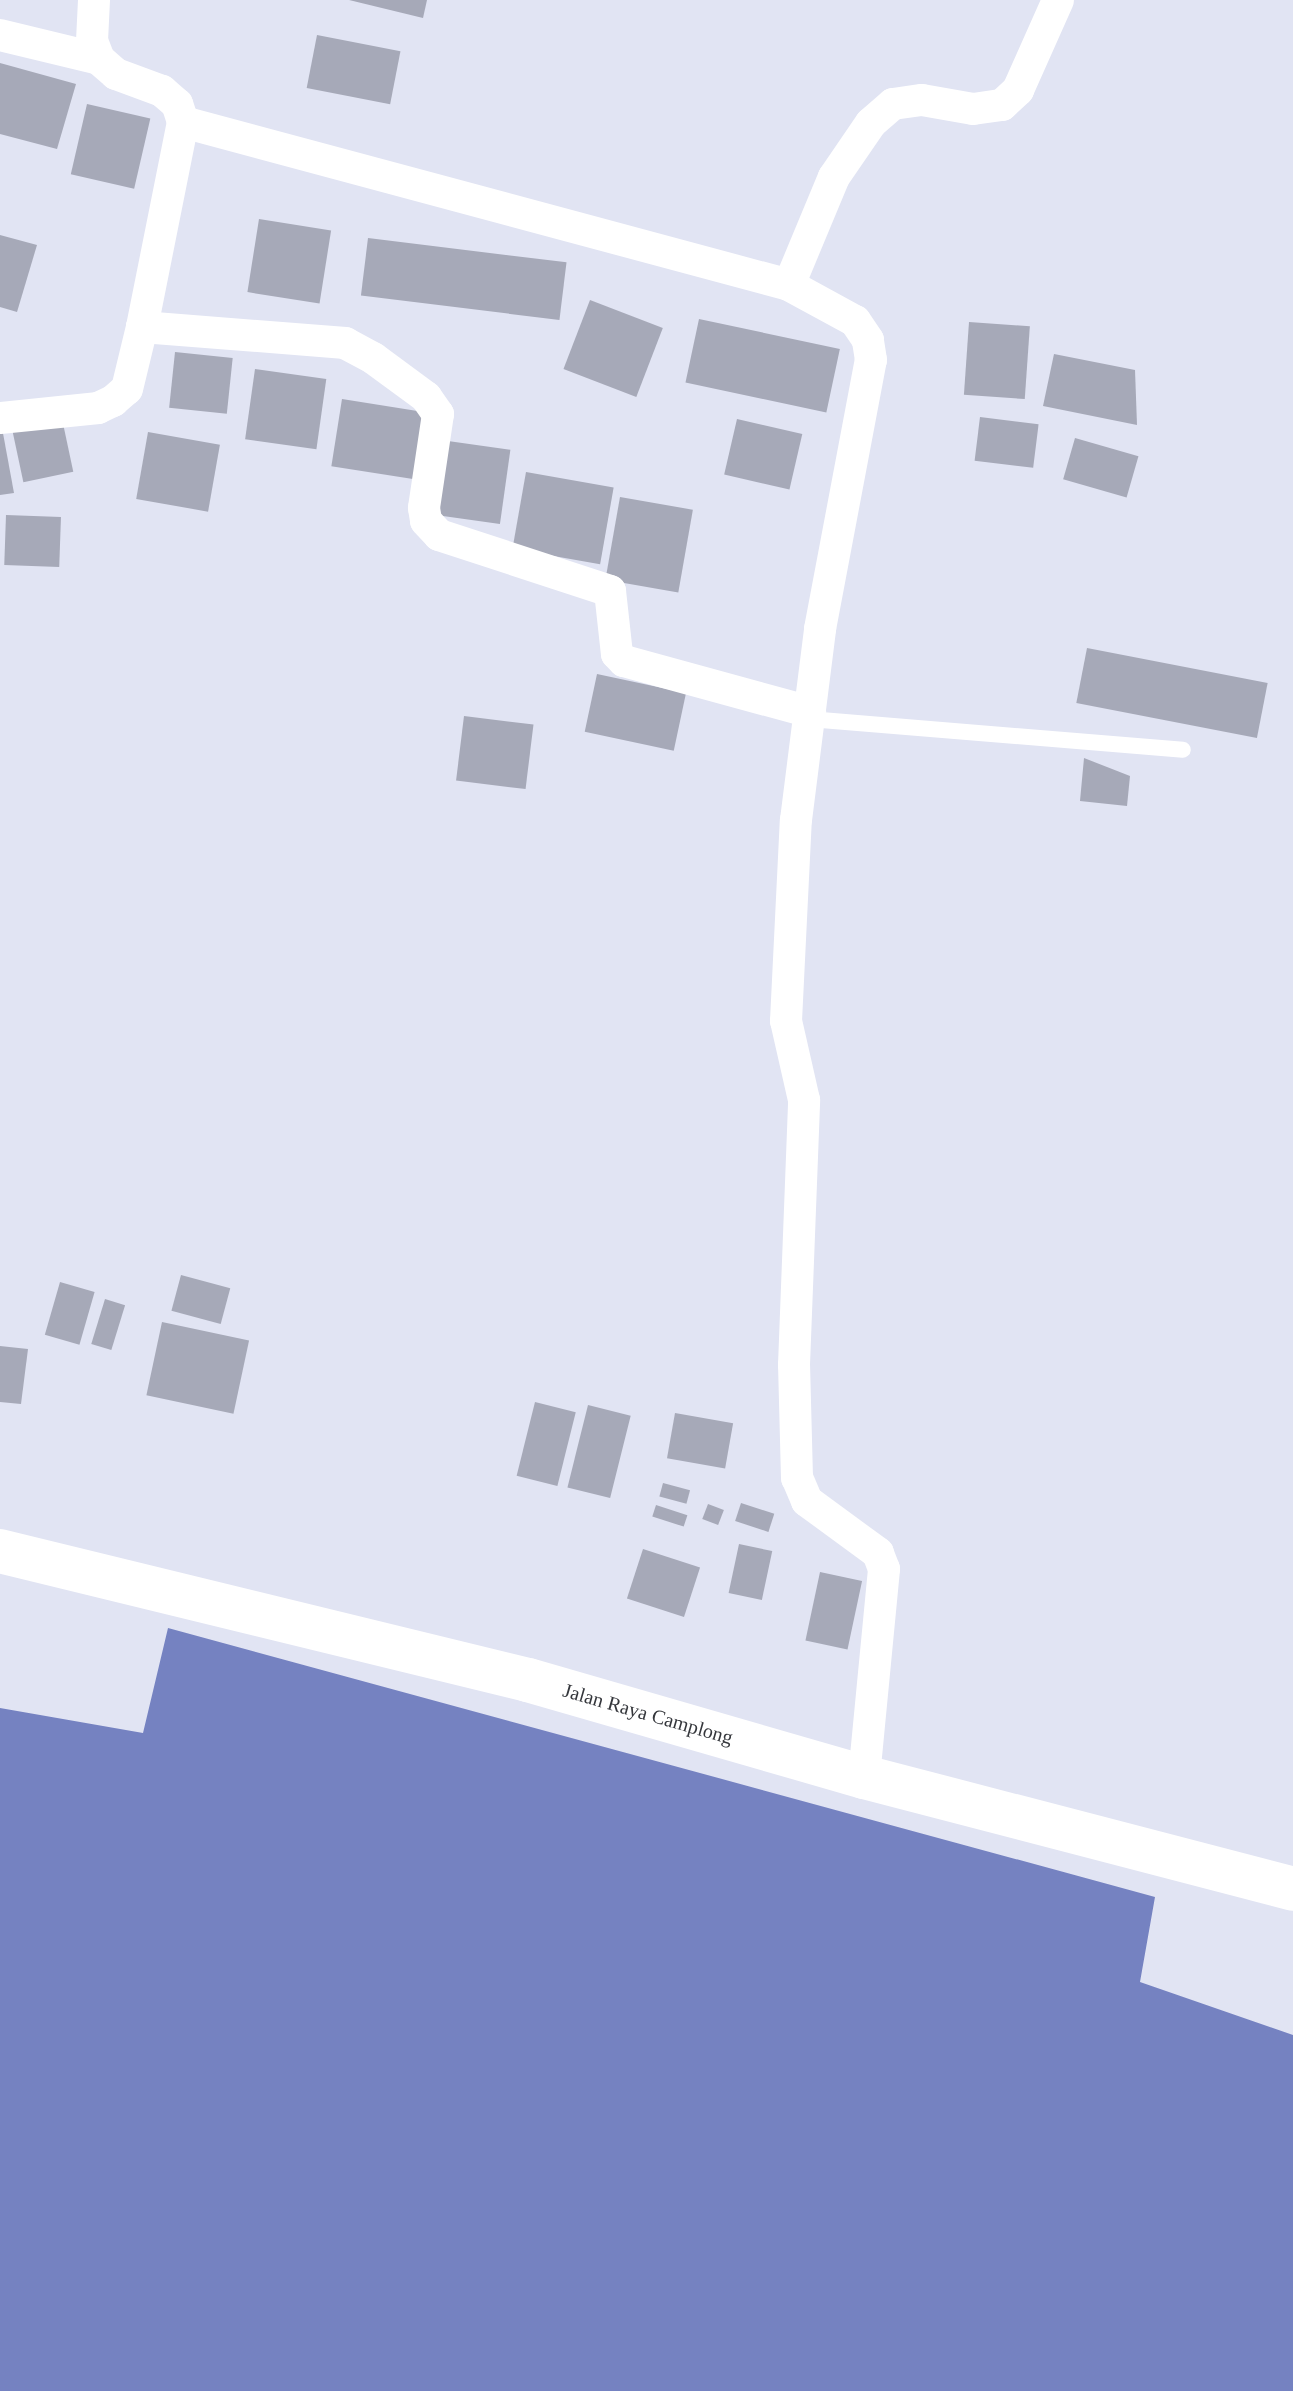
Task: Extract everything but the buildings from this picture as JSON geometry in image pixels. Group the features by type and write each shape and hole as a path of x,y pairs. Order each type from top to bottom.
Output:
{"highway":[{"name":"Jalan Raya Camplong","path":"0,1551 528,1680 864,1777 1293,1889"}],"street":[{"path":"0,418 98,408 113,401 127,389 142,327 183,122 177,104 162,91 116,74 99,59 92,41 94,0"},
{"path":"789,285 834,177 871,123 893,104 922,100 988,109 1012,99 1058,0"},
{"path":"0,35 99,59"},
{"path":"183,122 789,285 855,321 868,340 871,360 810,715 796,820 786,1021 804,1100 794,1451 807,1501 883,1560 879,1662 864,1777"},
{"path":"142,327 345,343 373,358 426,397 438,414 424,508 426,521 439,535 610,591 617,654 624,661 810,715"}],"lane":[{"path":"810,715 1183,750"}],"water":[{"path":"168,1628 1155,1897 1140,1982 1293,2035 1293,2391 0,2391 0,1708 143,1733"}]}
